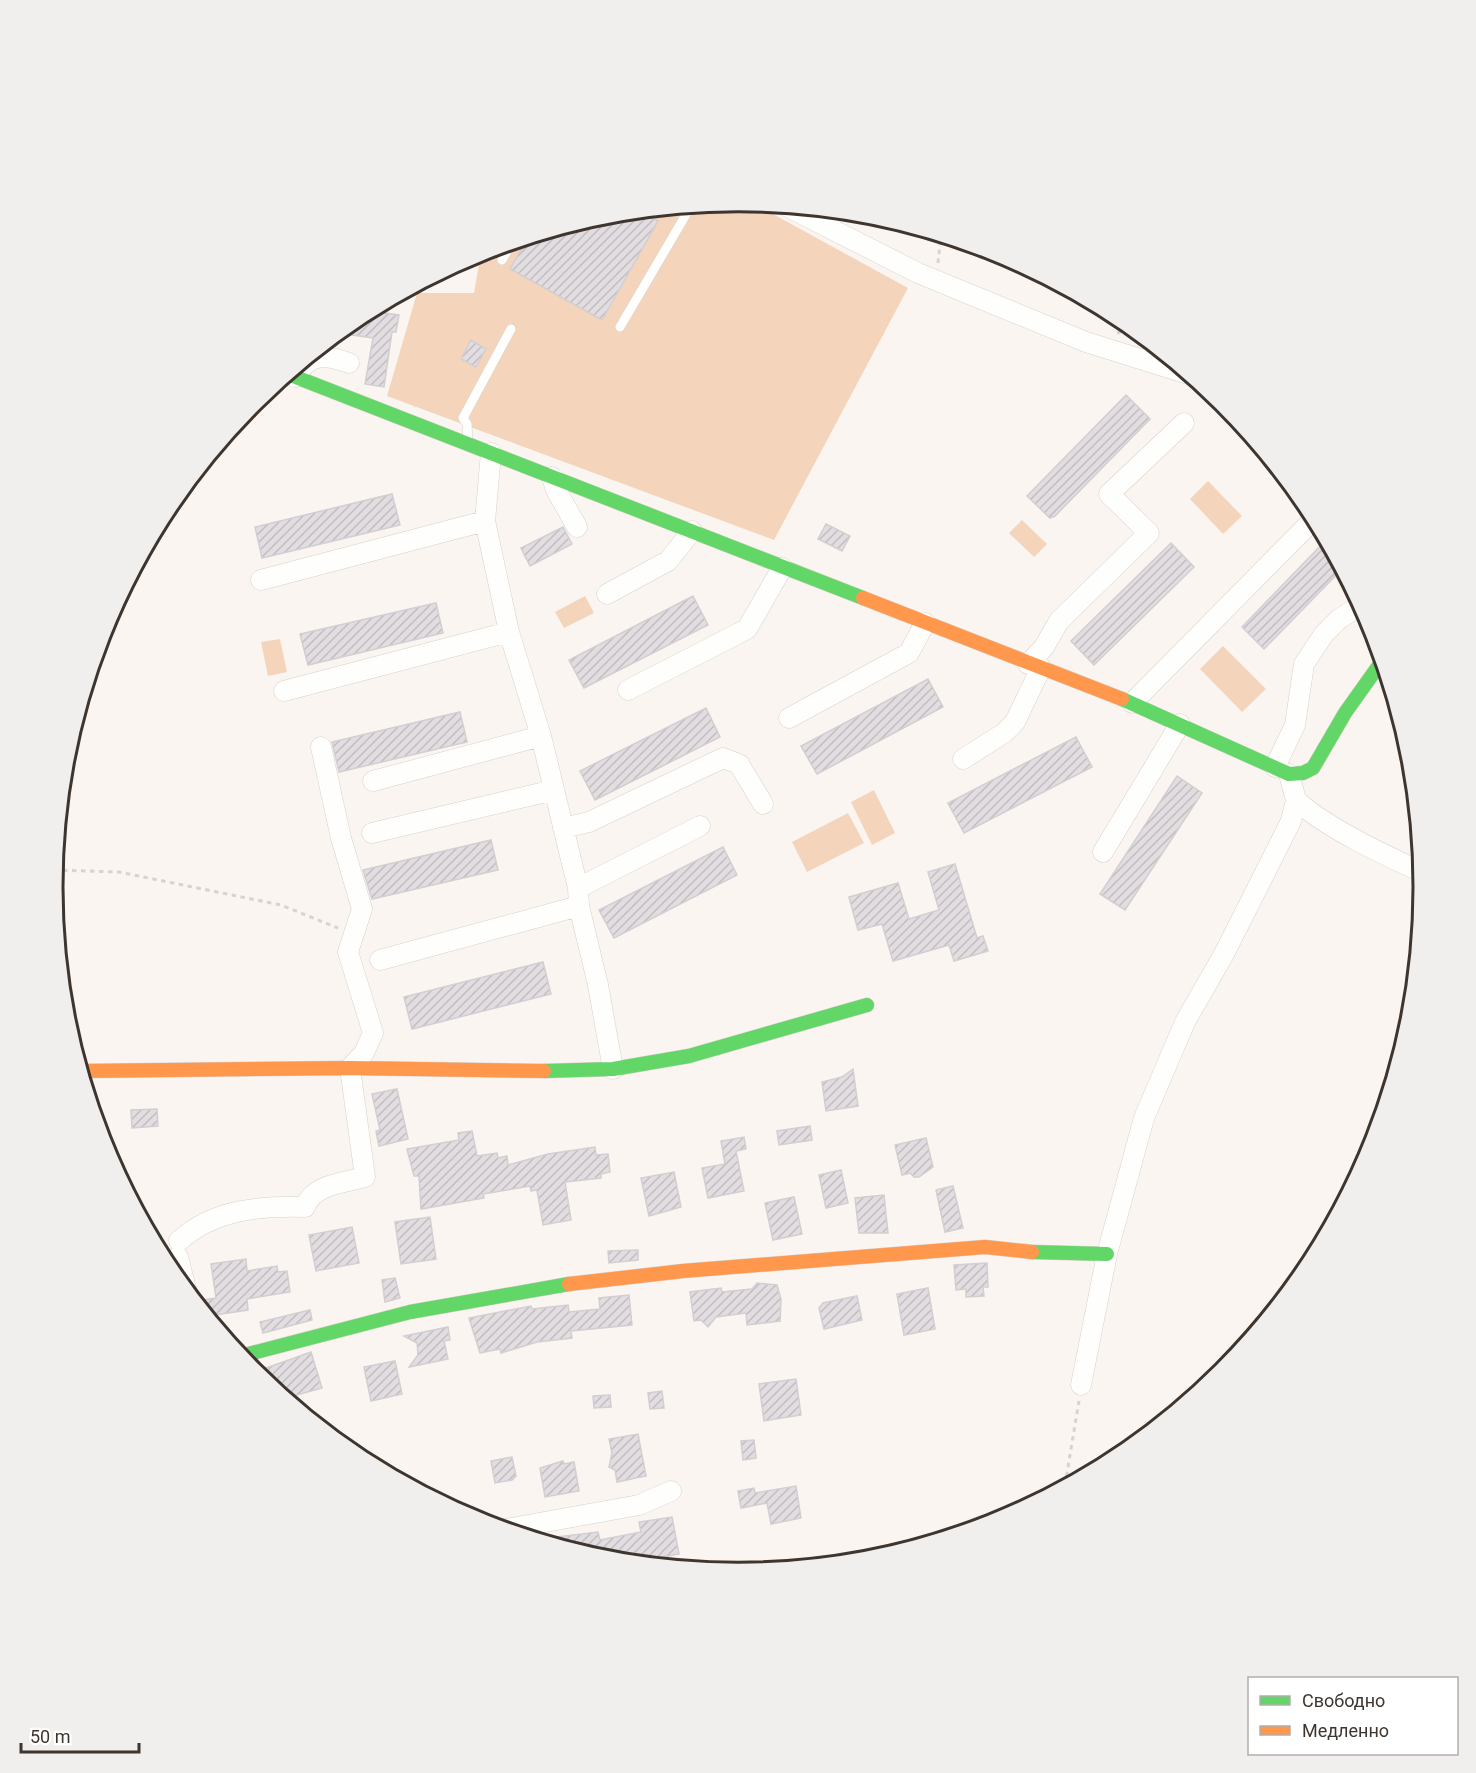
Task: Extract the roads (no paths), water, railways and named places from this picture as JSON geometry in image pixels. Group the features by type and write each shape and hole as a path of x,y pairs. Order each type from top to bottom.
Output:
{"street":[{"path":"802,215 934,280 1086,342 1170,368"},
{"path":"321,356 349,363"},
{"path":"296,377 1132,703 1282,770 1303,773 1313,768 1349,707 1377,669"},
{"path":"963,759 1004,733 1015,722 1035,666 1059,621 1149,533 1109,494 1184,423"},
{"path":"491,453 485,521 510,632 541,736 563,828 598,985 613,1070"},
{"path":"552,477 556,490 577,527"},
{"path":"261,580 485,521"},
{"path":"1132,703 1308,525"},
{"path":"607,594 668,561 692,531"},
{"path":"627,690 747,629 782,568"},
{"path":"1353,610 1339,619 1324,634 1304,664 1295,725 1282,770 1296,800 1306,810 1413,867"},
{"path":"789,718 909,653 925,623"},
{"path":"284,691 510,632"},
{"path":"1103,852 1180,724"},
{"path":"374,781 541,736"},
{"path":"321,747 340,838 362,909 348,952 373,1033 364,1053 350,1068"},
{"path":"563,828 589,822 723,758 739,764 763,804"},
{"path":"372,833 554,790"},
{"path":"1082,1385 1107,1254 1127,1174 1162,1071 1185,1022 1278,850 1291,821 1296,800"},
{"path":"380,960 578,897 700,826"},
{"path":"89,1071 350,1068 613,1070 689,1056 867,1005"},
{"path":"182,1269 178,1249 195,1227 210,1220 264,1206 305,1207 308,1198 316,1191 365,1177 350,1068"},
{"path":"251,1353 324,1333 497,1296 630,1277 834,1258 986,1247 1024,1252 1107,1254"},
{"path":"522,1526 639,1505 671,1491"}],"lane":[{"path":"620,327 686,214"},
{"path":"502,260 506,253"},
{"path":"468,444 467,424 463,418 511,329"}]}
